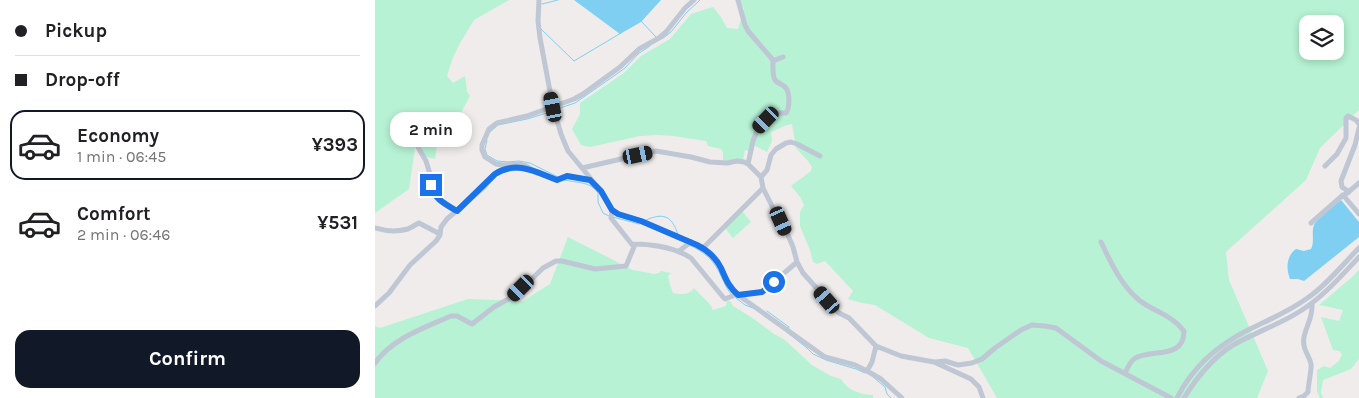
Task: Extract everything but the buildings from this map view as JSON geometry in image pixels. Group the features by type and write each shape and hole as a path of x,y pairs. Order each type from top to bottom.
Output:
{"street":[{"path":"375,363 391,345 451,316 457,316 472,324 494,307 514,296 543,268 556,260 595,269 626,266 634,247 611,214 601,191 568,151 561,134 553,107 540,38 538,21 539,0"},
{"path":"590,180 567,176 555,180 519,164 496,164 483,154 482,145 487,132 497,123 527,116 583,94 620,67 639,49 659,38 694,0"},
{"path":"738,0 748,31 773,60 774,79 788,91 788,112 775,112 759,128 753,141 748,164"},
{"path":"773,60 783,57"},
{"path":"1325,166 1337,154 1346,138 1346,118 1348,116 1356,120 1359,126 1355,145 1341,181 1342,187 1349,192"},
{"path":"415,142 426,161 433,192 436,197 457,211"},
{"path":"761,177 767,170 771,155 776,148 786,143 797,144 819,156"},
{"path":"582,168 655,151 710,162 744,162 748,164 761,177 763,188 781,221 803,273 839,313 849,318 876,346 901,356 934,362 971,379 979,387 983,398"},
{"path":"375,306 389,293 409,265 436,241 444,222 495,174 516,168 531,169"},
{"path":"1346,199 1346,195 1359,183"},
{"path":"703,248 763,188"},
{"path":"1311,223 1343,195 1359,214"},
{"path":"611,214 618,214 642,222 679,237 689,244 703,248 720,266 735,296 788,330 825,357 867,370 881,379 901,398"},
{"path":"375,228 389,231 400,230 419,224 440,234"},
{"path":"1101,242 1122,282 1133,294 1141,302 1165,314 1184,330 1182,343 1176,348 1132,360 1125,373"},
{"path":"632,244 646,244 679,251 691,258 725,299 762,292 797,262"},
{"path":"679,251 689,244"},
{"path":"1177,398 1195,371 1217,349 1231,340 1310,301 1359,248"},
{"path":"1183,398 1199,375 1221,354 1251,336 1288,318 1359,257"},
{"path":"1299,398 1308,392 1311,365 1304,348 1304,338 1312,316 1310,301"},
{"path":"934,362 945,361 958,365 972,363 982,359 1021,330 1032,325 1039,325 1056,328 1101,360 1171,398"},
{"path":"867,370 872,362 876,346"}],"green space":[{"path":"375,0 509,0 474,20 452,60 447,76 453,83 465,76 466,90 470,96 458,118 444,113 436,143 435,159 426,157 416,141 409,189 375,213"},
{"path":"740,0 1359,0 1359,110 1320,148 1306,180 1226,252 1229,280 1268,371 1257,398 997,398 968,348 929,338 875,305 848,299 853,291 825,261 817,264 813,262 800,226 800,212 804,205 791,186 811,171 812,167 796,148 792,124 771,132 772,141 767,152 752,144 749,151 745,150 743,160 723,161 721,149 708,146 706,141 673,136 640,136 590,147 581,145 572,129 580,114 580,103 624,73 641,56 670,39 691,14 713,7 727,28 738,29 744,9"},
{"path":"742,211 751,222 733,238 725,228"},
{"path":"568,237 633,270 654,274 661,271 671,273 668,276 673,293 685,294 694,288 710,304 713,310 726,306 727,301 730,301 733,306 785,340 812,365 831,376 841,379 851,389 859,393 873,395 873,398 375,398 375,326 380,328 468,299 523,301 550,284"},
{"path":"1359,270 1359,359 1351,369 1323,380 1321,393 1323,398 1320,398 1317,391 1317,370 1324,366 1330,368 1339,361 1342,354 1339,351 1333,350 1321,317 1339,321 1343,310 1319,305"}],"water":[{"path":"574,0 661,0 641,22 620,34"},
{"path":"1341,200 1359,222 1359,237 1304,281 1290,279 1288,267 1290,255 1296,249 1304,251 1311,249 1314,225 1322,215"}],"waterway":[{"path":"542,4 558,0"},
{"path":"662,39 671,32 686,13 700,0"},
{"path":"641,21 656,37"},
{"path":"541,29 574,61 621,33"},
{"path":"557,109 575,103 625,68 638,54 650,46"},
{"path":"490,132 498,125 550,112"},
{"path":"487,140 485,149 487,155 497,161 530,163 558,177"},
{"path":"564,180 583,183 595,189 598,193 598,202 603,213 609,216"},
{"path":"613,217 641,223"},
{"path":"644,221 656,217 666,217 673,223 678,235"},
{"path":"689,245 712,261 731,294"},
{"path":"736,298 753,308"},
{"path":"767,311 789,327 788,329"},
{"path":"788,333 813,354 865,373"},
{"path":"873,377 885,387 887,394 891,398"}],"route":[{"path":"431,185 436,197 457,211 495,174 508,169 531,169 557,180 567,176 590,180 601,191 607,204 618,214 641,221 705,250 715,259 729,286 738,295 762,292 774,282"}]}
